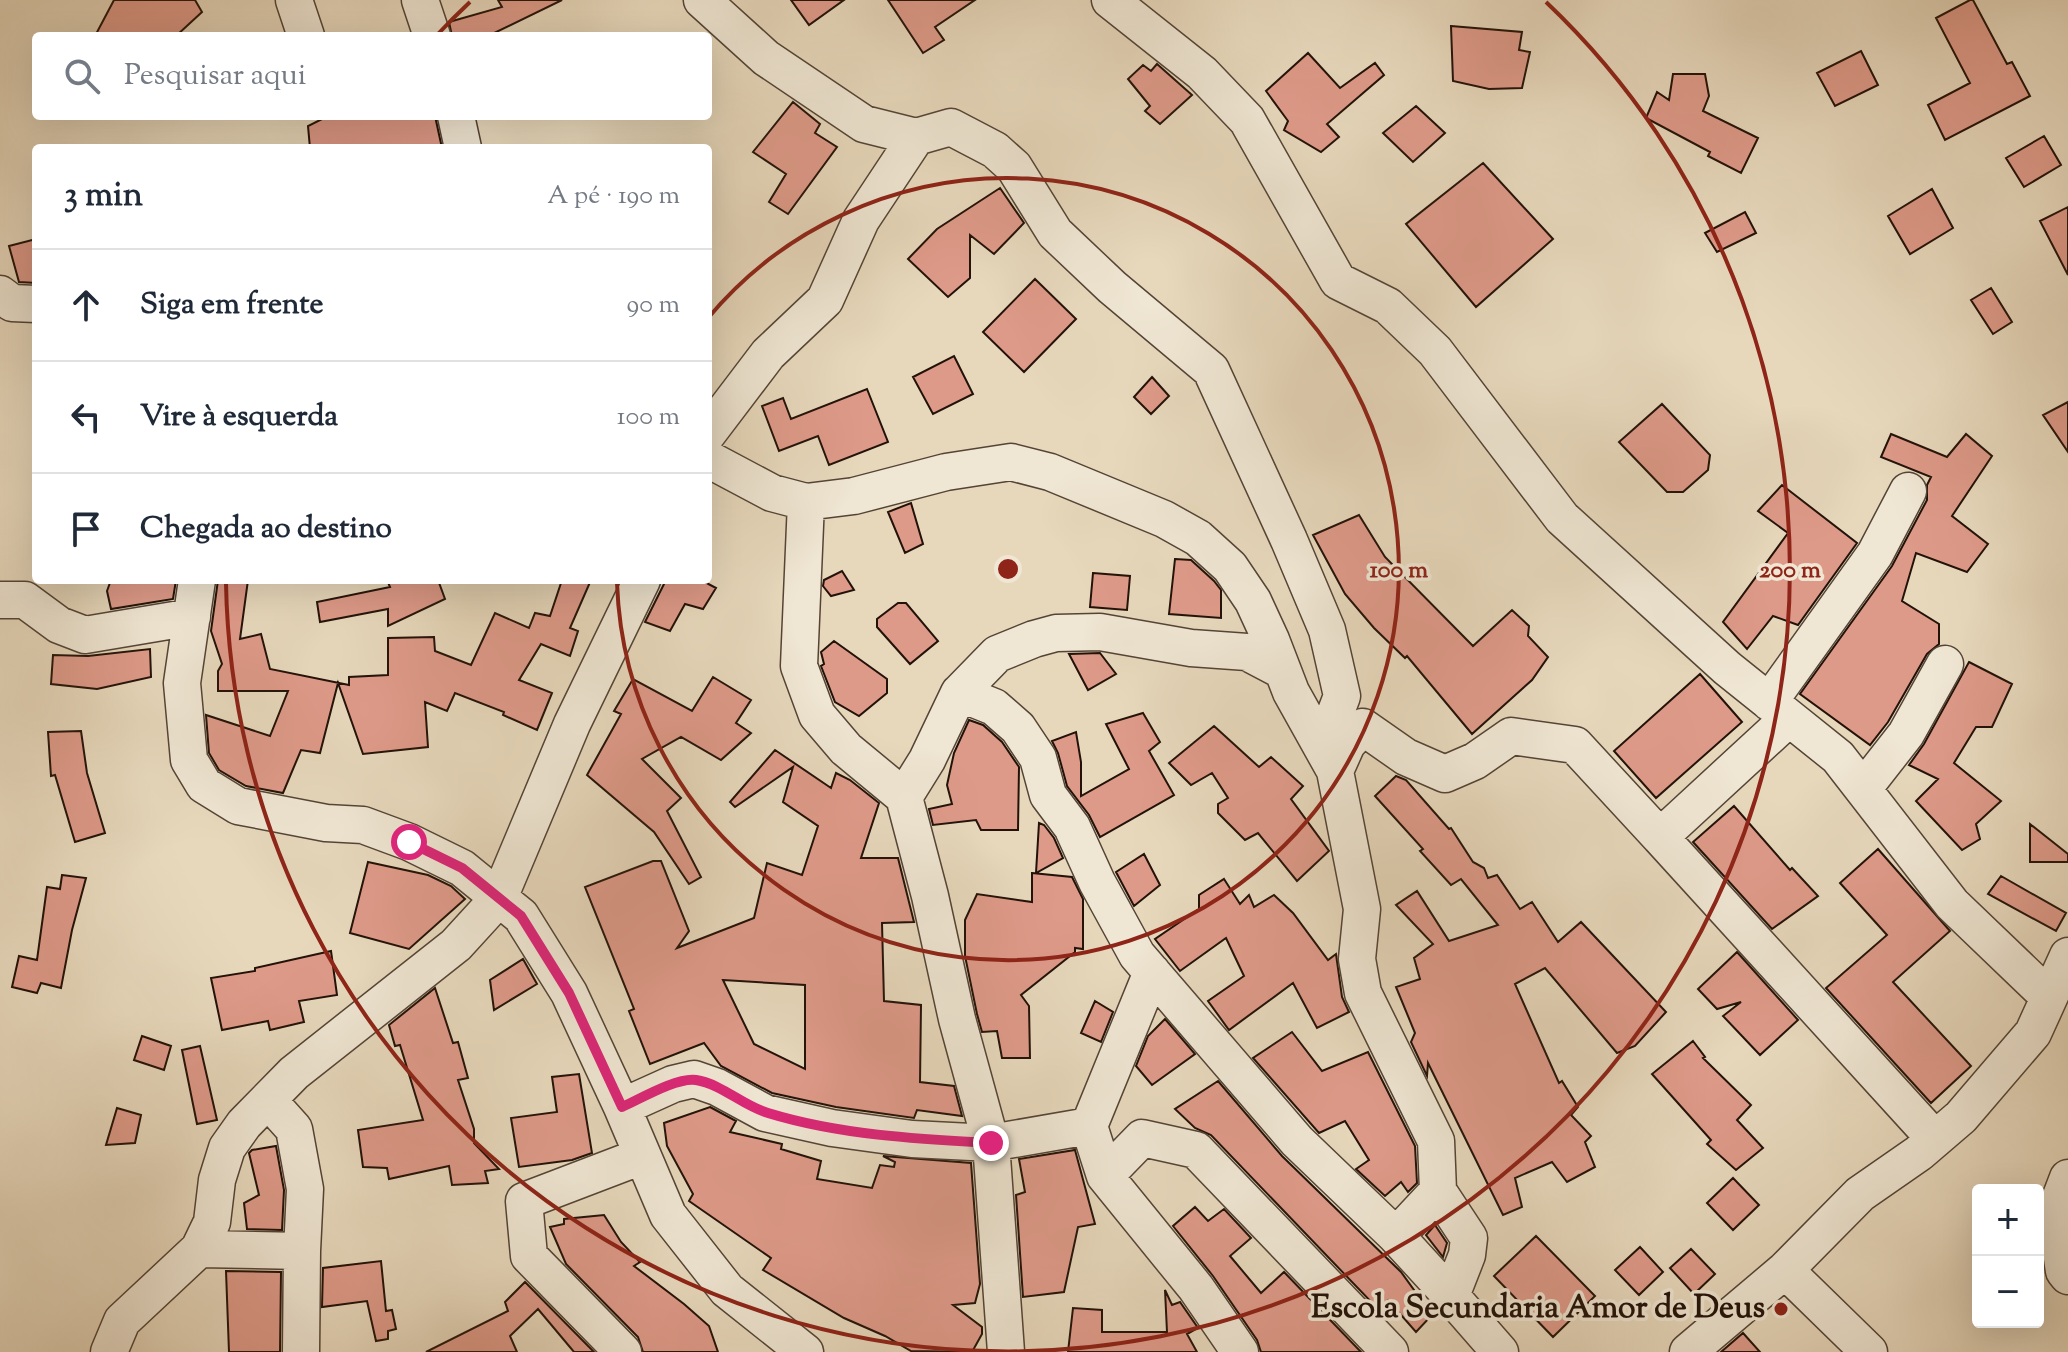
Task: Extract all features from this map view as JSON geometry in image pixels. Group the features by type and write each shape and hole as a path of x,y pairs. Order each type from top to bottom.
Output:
{"street":[{"path":"294,0 305,32"},
{"path":"420,0 431,32"},
{"path":"702,0 766,58 864,124 916,137 951,127 995,150 1014,167 1055,233 1112,287 1211,370 1327,630 1342,696 1334,717 1335,771 1362,909 1357,959 1363,993 1436,1141 1438,1191 1469,1238 1467,1255 1451,1296"},
{"path":"1110,0 1202,73 1247,120 1338,281 1388,306 1435,351 1562,518 1727,668 1838,757 1952,904 2049,997"},
{"path":"457,120 462,144"},
{"path":"712,428 768,354 825,300 861,220 916,137"},
{"path":"0,294 12,303 32,304"},
{"path":"712,461 772,493 806,502 854,496 946,472 1011,462 1050,472 1131,504 1198,538 1230,567 1271,640 1291,692 1335,771"},
{"path":"1660,837 1779,710 1875,554 1908,491"},
{"path":"806,502 799,666 817,715 846,749 904,797 957,1019 991,1143 1006,1352"},
{"path":"196,584 182,683 189,760 204,785 238,806 326,823 363,825 409,842 462,868 521,916 569,993 668,1215 727,1290 805,1352"},
{"path":"109,1352 122,1321 199,1249 212,1222 217,1180 227,1148 244,1124 294,1073 456,945 499,898 572,724 640,584"},
{"path":"0,600 25,600 59,625 85,635 192,617"},
{"path":"904,797 927,760 959,693 997,654 1034,639 1056,633 1100,632 1191,648 1247,652 1283,671"},
{"path":"1863,789 1906,734 1945,664"},
{"path":"959,693 994,707 1018,728 1038,758 1048,795 1072,827 1097,882 1137,955 1297,1141 1396,1236 1500,1352"},
{"path":"1335,771 1347,744 1363,727 1406,757 1445,774 1475,761 1511,736 1575,745 1935,1139"},
{"path":"1688,1352 1785,1270 1860,1194 1961,1117 2033,1033 2068,956"},
{"path":"1152,972 1089,1126 1105,1176 1196,1288 1240,1352"},
{"path":"622,1107 673,1084 694,1079 717,1087 765,1113 832,1128 912,1139 991,1143 1089,1126"},
{"path":"268,1100 294,1129 305,1189 301,1352"},
{"path":"1105,1176 1142,1138 1196,1150 1390,1352"},
{"path":"623,1352 529,1256 524,1201 642,1156"},
{"path":"2068,1178 2055,1212 2064,1271 2068,1276"},
{"path":"1396,1236 1438,1191"},
{"path":"199,1249 302,1251"},
{"path":"1785,1270 1869,1352"}],"building":[{"path":"114,0 195,0 202,12 180,32 97,32"},
{"path":"498,0 562,0 496,32 451,32 449,22 502,7"},
{"path":"791,0 844,0 809,25"},
{"path":"888,0 975,0 935,27 944,40 923,53"},
{"path":"1973,0 2007,64 2012,62 2030,96 1945,140 1928,105 1970,83 1936,18"},
{"path":"1451,26 1522,32 1519,50 1530,52 1522,88 1489,89 1453,81"},
{"path":"1861,51 1878,85 1835,106 1817,73"},
{"path":"1308,53 1340,88 1375,63 1384,75 1327,124 1339,137 1321,152 1284,130 1288,121 1266,91"},
{"path":"1157,64 1192,95 1160,124 1145,111 1150,106 1128,79 1143,65 1151,71"},
{"path":"1673,74 1705,74 1709,96 1703,111 1758,138 1741,173 1708,156 1710,152 1646,118 1657,92 1669,100"},
{"path":"793,102 820,124 815,133 837,147 788,214 769,202 786,174 753,152"},
{"path":"1416,106 1445,133 1413,162 1383,133"},
{"path":"320,120 436,120 441,144 310,144 308,126"},
{"path":"2044,136 2061,165 2024,187 2006,158"},
{"path":"1483,163 1553,239 1476,307 1406,224"},
{"path":"1000,188 1024,223 994,254 970,235 970,278 948,297 908,259 937,229"},
{"path":"1932,189 1953,228 1910,254 1888,216"},
{"path":"2068,207 2068,275 2040,221"},
{"path":"1745,212 1756,233 1717,252 1705,233"},
{"path":"32,240 32,283 19,282 9,246"},
{"path":"1035,279 1076,319 1024,372 983,332"},
{"path":"1991,288 2012,322 1993,334 1971,300"},
{"path":"954,356 973,394 933,414 913,377"},
{"path":"1152,377 1169,396 1151,414 1134,397"},
{"path":"867,389 888,442 829,465 818,436 779,451 762,406 783,398 791,419"},
{"path":"2068,402 2068,452 2043,415"},
{"path":"1662,404 1710,455 1708,470 1683,492 1667,492 1619,442"},
{"path":"1891,434 1947,457 1966,434 1992,456 1952,516 1988,544 1967,572 1916,553 1902,601 1939,624 1939,644 1927,654 1888,722 1870,745 1800,694 1892,566 1927,500 1927,485 1931,477 1881,457"},
{"path":"1782,485 1857,543 1798,625 1773,616 1747,649 1723,622 1788,533 1758,511"},
{"path":"911,503 923,544 905,553 888,512"},
{"path":"1359,515 1385,557 1473,646 1512,610 1529,626 1528,636 1548,657 1532,680 1472,734 1407,656 1405,658 1374,628 1345,594 1313,535"},
{"path":"1175,559 1191,560 1214,581 1221,590 1221,618 1169,614"},
{"path":"842,571 854,590 831,596 823,586 824,580"},
{"path":"1093,573 1130,576 1127,610 1090,607"},
{"path":"110,584 175,584 173,599 111,609 107,591"},
{"path":"217,584 247,584 240,639 261,634 270,669 349,685 349,677 388,675 388,638 434,637 435,651 471,665 495,613 529,628 535,613 550,616 561,584 589,584 570,628 578,631 570,656 541,644 519,680 552,693 537,730 503,715 504,712 455,693 447,711 425,702 428,747 363,754 338,683 320,753 301,750 283,793 246,786 219,770 209,753 206,715 270,736 288,691 218,691 218,671 222,664 211,631"},
{"path":"389,584 439,584 445,599 388,626 388,609 320,622 317,602 390,587"},
{"path":"664,584 708,584 716,588 703,609 685,604 670,631 645,622"},
{"path":"898,603 906,603 938,641 910,664 877,627 877,619"},
{"path":"834,641 887,679 887,693 859,716 835,702 821,666 824,664 821,652"},
{"path":"150,649 151,677 97,689 51,684 53,655 88,656"},
{"path":"1100,653 1116,674 1088,690 1069,654"},
{"path":"1969,662 2012,684 1992,727 1976,727 1954,763 2001,801 1976,824 1980,839 1962,850 1916,801 1938,779 1909,765"},
{"path":"1700,674 1742,722 1656,798 1614,751"},
{"path":"713,677 751,700 736,723 751,733 721,760 681,737 642,759 681,798 667,811 701,877 689,884 654,832 587,775 621,714 614,711 633,679 692,711"},
{"path":"1143,713 1160,742 1149,751 1174,795 1100,837 1089,815 1067,786 1052,741 1076,732 1081,762 1081,796 1129,769 1106,724"},
{"path":"969,720 983,725 1002,742 1019,767 1018,830 981,830 976,820 933,825 929,809 952,804 947,785 954,753"},
{"path":"1214,726 1259,767 1271,757 1303,786 1291,799 1329,851 1297,881 1258,833 1245,840 1218,813 1218,804 1228,798 1212,773 1191,785 1169,763"},
{"path":"81,731 87,773 105,833 75,842 55,775 51,776 48,732"},
{"path":"775,750 831,788 836,773 879,803 861,858 898,858 914,922 882,923 884,1001 921,1005 920,1082 954,1086 962,1116 917,1110 914,1118 836,1107 772,1093 721,1066 704,1043 650,1064 629,1011 634,1009 585,887 653,861 661,861 689,931 677,948 754,918 767,863 802,875 818,826 783,802 793,767 735,807 730,802","holes":["723,980 805,985 805,1069 754,1044"]},
{"path":"1396,776 1406,780 1451,828 1473,862 1484,868 1488,878 1497,875 1520,909 1532,902 1558,942 1581,922 1666,1012 1635,1046 1617,1053 1545,968 1515,984 1559,1083 1562,1081 1578,1107 1571,1115 1591,1136 1585,1142 1595,1167 1567,1182 1552,1162 1515,1178 1522,1207 1503,1215 1428,1063 1427,1076 1411,1042 1415,1033 1396,987 1420,979 1414,958 1433,944 1396,905 1417,891 1449,941 1498,925 1461,879 1451,885 1375,796"},
{"path":"1734,806 1790,870 1792,868 1818,896 1772,929 1693,842"},
{"path":"1039,823 1054,838 1063,858 1036,873"},
{"path":"2030,824 2068,854 2068,862 2030,862"},
{"path":"1878,849 1950,931 1893,982 1971,1066 1931,1103 1826,988 1887,935 1840,883"},
{"path":"1144,854 1160,885 1134,906 1116,872"},
{"path":"368,862 428,875 451,886 465,899 409,949 350,933"},
{"path":"1032,873 1072,877 1083,899 1083,949 1075,948 1075,952 1021,995 1029,1006 1030,1058 1002,1058 997,1031 982,1032 977,1014 965,956 965,920 977,894 1032,902"},
{"path":"62,875 86,878 61,988 41,983 37,993 12,987 19,956 37,960 47,887 60,889"},
{"path":"2001,876 2066,913 2056,931 1988,894"},
{"path":"1224,879 1240,904 1249,895 1254,907 1274,895 1293,913 1328,960 1336,954 1342,997 1349,1012 1317,1028 1293,983 1229,1030 1208,1001 1244,976 1226,938 1180,971 1155,939 1199,909 1199,895"},
{"path":"331,951 337,995 299,1001 304,1022 270,1030 268,1021 222,1030 211,978 255,971 255,968"},
{"path":"1737,952 1798,1020 1760,1055 1723,1016 1741,1002 1717,1009 1698,989"},
{"path":"523,959 537,984 494,1010 490,980"},
{"path":"435,988 453,1043 458,1042 468,1078 458,1080 474,1129 474,1143 499,1169 485,1171 488,1183 452,1185 449,1166 389,1179 387,1168 363,1167 358,1130 423,1120 400,1045 395,1046 389,1025"},
{"path":"1095,1001 1113,1012 1101,1042 1081,1033"},
{"path":"1165,1019 1195,1054 1152,1085 1136,1066 1148,1036"},
{"path":"1292,1032 1322,1071 1368,1052 1415,1146 1417,1183 1408,1192 1401,1182 1385,1196 1356,1169 1369,1160 1345,1121 1319,1133 1253,1058"},
{"path":"142,1036 171,1046 164,1070 134,1060"},
{"path":"1693,1041 1703,1058 1751,1105 1737,1120 1763,1148 1736,1170 1707,1144 1711,1140 1652,1074"},
{"path":"200,1046 217,1120 197,1124 182,1050"},
{"path":"579,1074 592,1153 572,1160 519,1167 511,1118 557,1112 552,1077"},
{"path":"1218,1081 1282,1156 1401,1272 1432,1315 1416,1332 1388,1300 1377,1308 1211,1135 1195,1128 1175,1109"},
{"path":"710,1107 736,1121 730,1132 782,1144 781,1149 821,1161 817,1179 872,1188 880,1165 894,1167 895,1162 883,1156 971,1163 980,1284 975,1303 953,1305 982,1327 982,1334 972,1352 911,1351 844,1318 763,1270 771,1258 689,1201 693,1194 667,1146 664,1123"},
{"path":"117,1108 141,1115 135,1143 106,1145"},
{"path":"276,1146 284,1190 282,1230 247,1229 244,1203 259,1195 249,1153"},
{"path":"1075,1150 1095,1224 1078,1227 1064,1292 1023,1297 1016,1195 1025,1192 1019,1159"},
{"path":"1733,1178 1759,1205 1733,1230 1707,1203"},
{"path":"1195,1207 1208,1221 1224,1209 1251,1238 1230,1256 1261,1293 1284,1272 1361,1352 1261,1352 1257,1340 1213,1276 1173,1226"},
{"path":"604,1215 621,1242 640,1262 634,1266 709,1326 718,1352 643,1352 638,1337 566,1264 550,1227 564,1224 564,1219"},
{"path":"1435,1225 1447,1243 1443,1257 1426,1235"},
{"path":"1536,1236 1595,1296 1553,1337 1494,1276"},
{"path":"1640,1247 1663,1272 1639,1295 1615,1270"},
{"path":"1691,1249 1715,1274 1694,1294 1670,1268"},
{"path":"381,1261 386,1311 392,1310 396,1329 388,1331 388,1339 376,1341 367,1301 322,1307 323,1268"},
{"path":"226,1271 281,1272 280,1352 229,1352"},
{"path":"525,1282 594,1352 574,1352 538,1309 510,1336 517,1352 426,1352 508,1311 505,1302"},
{"path":"1165,1290 1172,1305 1180,1302 1198,1328 1187,1334 1197,1352 1068,1352 1073,1308 1102,1310 1102,1332 1167,1332"},
{"path":"1743,1333 1760,1352 1721,1352"}],"place":[{"name":"Escola Secundaria Amor de Deus","path":"1781,1309"}],"route":[{"path":"409,842 462,868 521,916 569,993 622,1107 673,1084 694,1079 717,1087 765,1113 832,1128 912,1139 991,1143"}]}
